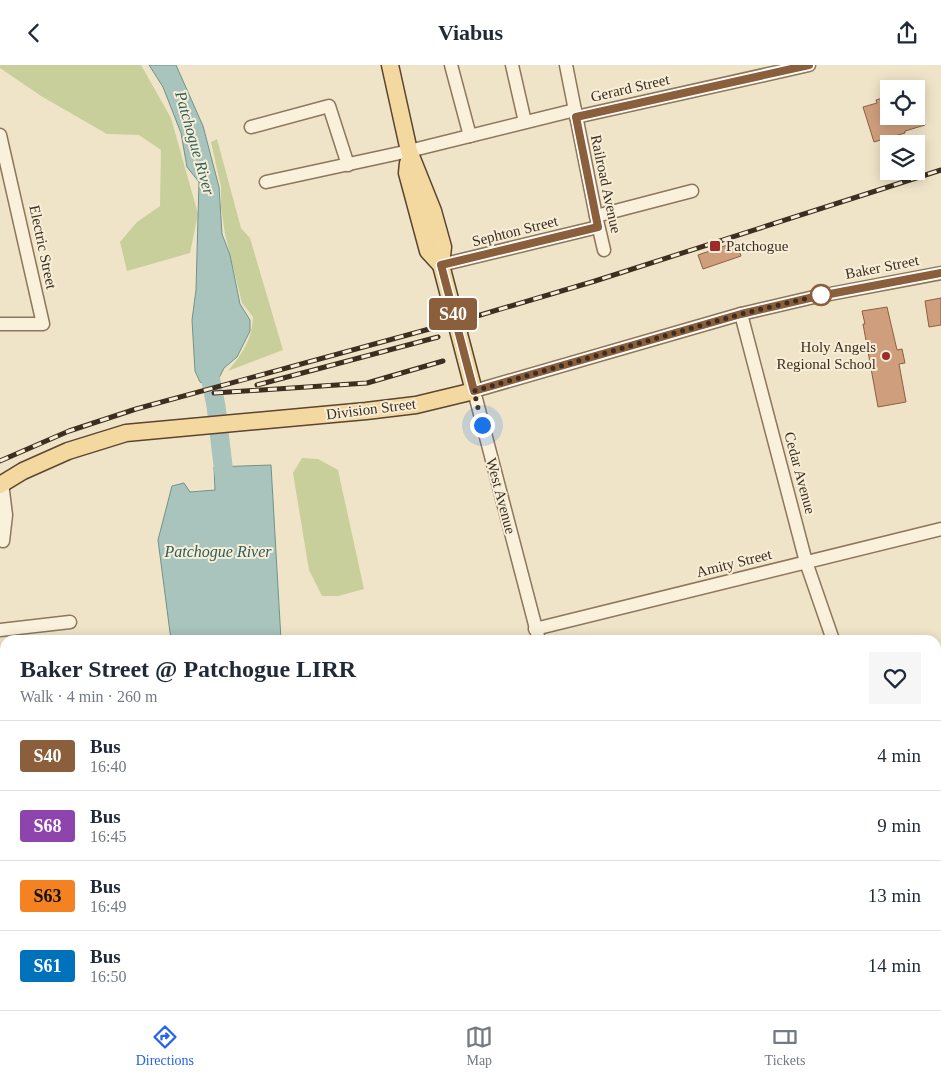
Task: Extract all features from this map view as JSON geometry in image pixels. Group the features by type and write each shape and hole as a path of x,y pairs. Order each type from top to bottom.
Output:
{"main road":[{"name":"West Avenue","path":"390,65 410,151 433,211 443,247 441,265 474,391"},
{"name":"Division Street","path":"1,484 23,471 68,451 126,433 416,405 474,391"}],"street":[{"path":"451,65 470,136"},
{"path":"512,65 525,122"},
{"name":"Railroad Avenue","path":"566,65 604,250"},
{"name":"Gerard Street","path":"266,182 410,151 525,122 575,114 761,70 809,65"},
{"path":"251,127 329,106 348,165"},
{"name":"Electric Street","path":"0,135 43,324 0,324"},
{"name":"Sephton Street","path":"441,265 597,221 692,191"},
{"name":"Baker Street","path":"741,314 814,297 941,273"},
{"name":"Division Street","path":"474,391 741,314"},
{"name":"Cedar Avenue","path":"741,314 806,562 830,635"},
{"name":"West Avenue","path":"474,391 537,635"},
{"path":"1,484 6,515 3,541"},
{"name":"Amity Street","path":"537,635 806,562 941,529"},
{"path":"0,630 70,622"}],"green space":[{"path":"0,65 141,65 171,118 198,214 190,253 127,271 120,242 137,222 160,206 161,150 139,135 107,134 41,96 0,68"},
{"path":"217,139 241,228 250,238 283,350 228,371 238,359 248,340 253,317 242,303 225,234 221,207 221,187 211,142"},
{"path":"302,458 318,459 338,470 364,589 338,596 322,596 309,570 293,473"}],"water":[{"path":"149,65 176,65 203,126 219,187 222,234 230,255 240,304 250,320 250,331 237,357 224,368 218,380 205,384 200,382 195,371 192,320 196,290 199,182 187,167 181,133 163,87"},
{"name":"Patchogue River","path":"271,465 281,635 170,635 158,540 172,486 184,483 190,492 215,490 214,467"}],"building":[{"path":"880,99 880,125 925,125 898,135 880,135 880,140 874,142 863,107 877,103 876,100"},
{"name":"Patchogue","path":"736,242 741,256 703,269 698,255"},
{"path":"941,298 941,325 929,327 925,301"},
{"name":"Holy Angels Regional School","path":"887,307 897,350 902,349 905,363 899,364 906,402 878,407 862,311"}],"waterway":[{"name":"Patchogue River","path":"209,358 209,371 216,406 226,491"}],"railway":[{"path":"0,461 69,431 136,409 477,316 595,281 941,170"},
{"path":"257,385 438,337"},
{"path":"214,393 367,383 443,361"}],"bus line":[{"name":"S40","path":"809,65 576,117 598,227 441,265 474,391 741,314 814,297 941,273"}],"place":[{"name":"Patchogue","path":"715,246"},
{"name":"Holy Angels Regional School","path":"886,356"}],"route":[{"path":"482,425 474,391 741,314 821,295"}]}
